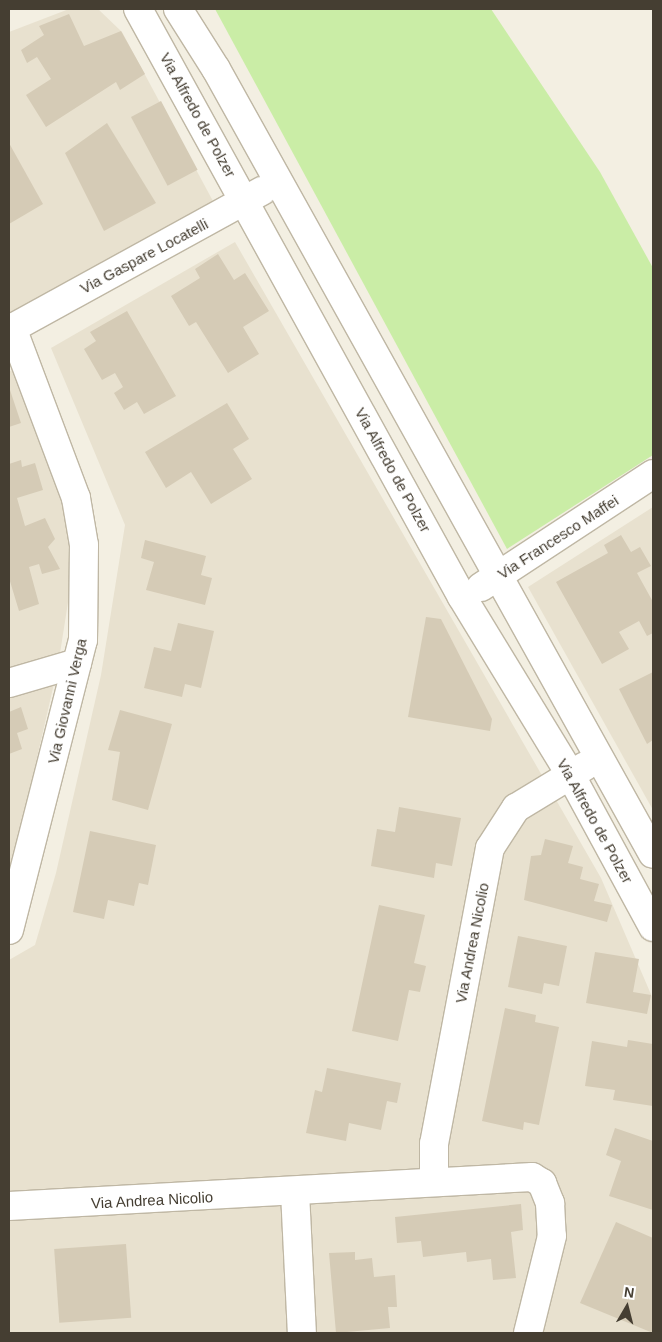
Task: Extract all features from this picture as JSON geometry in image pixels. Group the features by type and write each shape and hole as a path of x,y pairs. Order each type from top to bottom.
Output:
{"street":[{"name":"Via Alfredo de Polzer","path":"138,9 247,202 462,597 570,774 653,928"},
{"path":"178,9 278,181 496,578 653,854"},
{"name":"Via Gaspare Locatelli","path":"11,329 247,202 278,181"},
{"name":"Via Giovanni Verga","path":"9,930 83,640 84,546 76,498 11,329"},
{"name":"Via Francesco Maffei","path":"462,597 496,578 653,474"},
{"path":"9,683 77,663"},
{"name":"Via Andrea Nicolio","path":"434,1180 434,1144 490,848 516,808 598,758"},
{"name":"Via Andrea Nicolio","path":"9,1206 295,1192 434,1180 532,1177 542,1183 550,1203 552,1236 528,1333"},
{"path":"295,1192 302,1333"}],"shaded area":[{"path":"69,9 98,9 122,32 214,203 9,322 9,32"},
{"path":"235,242 601,878 653,999 653,1333 9,1333 9,960 35,945 56,873 101,675 125,525 51,348"},
{"path":"12,370 80,526 58,666 9,880 9,372"},
{"path":"653,507 653,810 528,587"}],"green space":[{"path":"215,9 491,9 600,172 653,268 653,455 507,549"}],"building":[{"path":"69,14 84,46 121,31 145,74 120,90 116,82 46,127 26,95 51,79 37,57 27,63 21,50 44,35 39,26"},
{"path":"161,101 198,170 168,186 131,117"},
{"path":"107,123 156,203 104,231 65,153"},
{"path":"9,143 43,204 9,224"},
{"path":"218,254 234,280 245,273 269,311 243,327 259,354 228,373 196,322 189,326 171,296 200,278 195,269"},
{"path":"127,311 176,396 144,414 137,402 124,410 114,393 123,387 115,373 102,380 84,349 96,341 90,332"},
{"path":"9,387 21,423 9,427"},
{"path":"227,403 249,439 233,449 252,479 211,504 191,472 166,488 145,452"},
{"path":"21,460 22,467 35,463 43,490 17,498 25,526 45,518 55,539 48,547 60,569 42,574 39,564 29,567 39,604 19,611 9,578 9,464"},
{"path":"621,535 631,552 640,547 651,566 637,573 653,602 653,633 647,636 639,621 619,632 629,649 602,664 556,582 608,553 604,545"},
{"path":"145,540 206,556 201,575 212,578 205,605 146,590 154,562 141,558"},
{"path":"426,617 441,619 492,719 490,731 408,717"},
{"path":"178,623 214,631 201,688 185,684 182,697 144,688 154,647 171,651"},
{"path":"653,672 653,740 647,744 619,689"},
{"path":"21,707 28,729 17,733 22,749 9,754 9,712"},
{"path":"120,710 172,724 148,810 112,800 120,752 108,750"},
{"path":"399,807 461,818 452,866 436,863 434,878 371,866 377,829 395,832"},
{"path":"90,831 156,845 148,885 139,883 134,906 108,900 104,919 73,912"},
{"path":"545,839 573,846 568,863 583,867 580,879 599,884 594,901 612,905 607,922 524,900 531,856 541,855"},
{"path":"379,905 425,915 414,963 426,966 420,992 409,990 398,1041 352,1031"},
{"path":"518,936 567,946 559,986 544,983 542,994 508,987"},
{"path":"595,952 639,959 633,992 651,995 647,1014 586,1003"},
{"path":"505,1008 536,1015 535,1022 559,1027 539,1125 524,1122 523,1130 482,1121"},
{"path":"628,1040 653,1044 653,1106 613,1100 615,1090 585,1086 592,1041 627,1047"},
{"path":"327,1068 401,1083 397,1103 387,1101 381,1130 349,1123 346,1141 306,1133 315,1090 322,1092"},
{"path":"615,1128 653,1141 653,1210 609,1196 621,1161 606,1155"},
{"path":"521,1204 523,1230 511,1232 516,1278 493,1280 491,1259 467,1262 466,1252 423,1257 421,1241 397,1243 395,1217"},
{"path":"616,1222 653,1238 653,1333 580,1303"},
{"path":"126,1244 131,1318 59,1323 54,1249"},
{"path":"355,1252 355,1260 372,1258 374,1277 395,1275 397,1307 388,1307 390,1328 336,1333 329,1253"}]}
